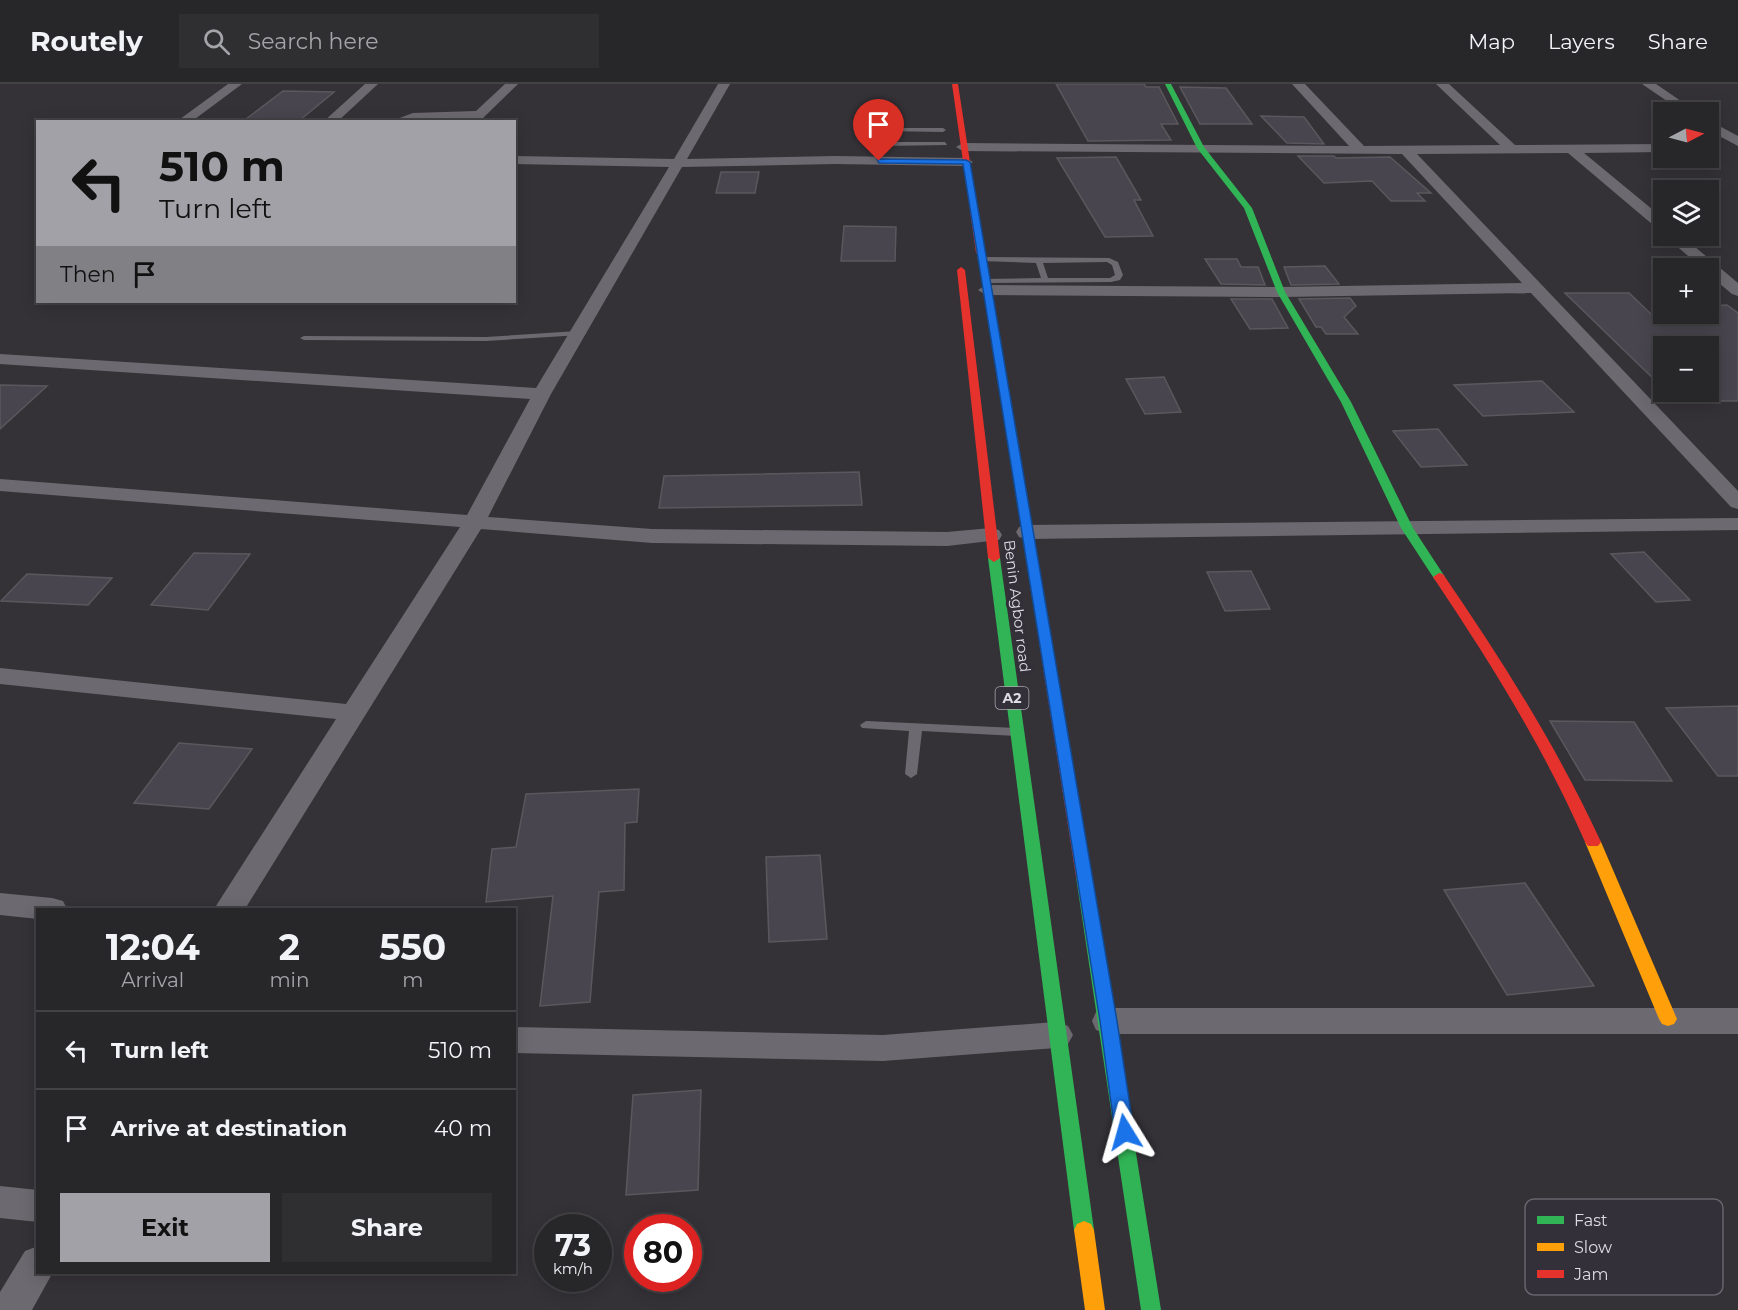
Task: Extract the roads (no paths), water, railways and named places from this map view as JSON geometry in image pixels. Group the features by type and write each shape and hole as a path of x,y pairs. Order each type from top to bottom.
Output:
{"main road":[{"name":"Benin Agbor road","path":"955,84 981,259 1108,1021 1151,1310"},
{"path":"1168,84 1202,148 1248,208 1281,292 1346,402 1407,528 1498,665 1572,793 1668,1019"},
{"path":"943,124 947,168"},
{"name":"Benin Agbor road","path":"959,255 991,535 1056,1035 1095,1310"}],"street":[{"path":"185,120 236,84"},
{"path":"331,120 372,84"},
{"path":"402,120 413,117 479,116 512,84"},
{"path":"230,908 476,521 542,393 724,84"},
{"path":"1298,84 1360,150"},
{"path":"1442,84 1510,148"},
{"path":"1648,84 1676,102"},
{"path":"1719,128 1738,129"},
{"path":"1719,132 1738,144"},
{"path":"1719,147 1738,144"},
{"path":"963,147 1360,150 1653,148"},
{"path":"1572,149 1653,218"},
{"path":"1406,150 1738,503"},
{"path":"516,160 678,162 835,160 947,168 966,162"},
{"path":"1685,246 1738,291"},
{"path":"986,286 1281,292 1535,288"},
{"path":"0,359 542,393"},
{"path":"0,485 476,521 519,528 652,536 947,539 991,535"},
{"path":"1027,532 1738,524"},
{"path":"0,676 355,713"},
{"path":"0,904 42,908"},
{"path":"1108,1021 1668,1019 1738,1021"},
{"path":"516,1040 883,1048 1056,1035"},
{"path":"0,1202 36,1206"},
{"path":"12,1310 36,1267"}],"lane":[{"path":"943,124 884,133 945,144"},
{"path":"981,259 1108,260 1115,264 1119,274 1117,278 1111,280 1045,280 986,286"},
{"path":"1039,261 1045,280"},
{"path":"304,338 486,339 578,333"},
{"path":"866,725 1017,732"},
{"path":"911,774 916,727"}]}
